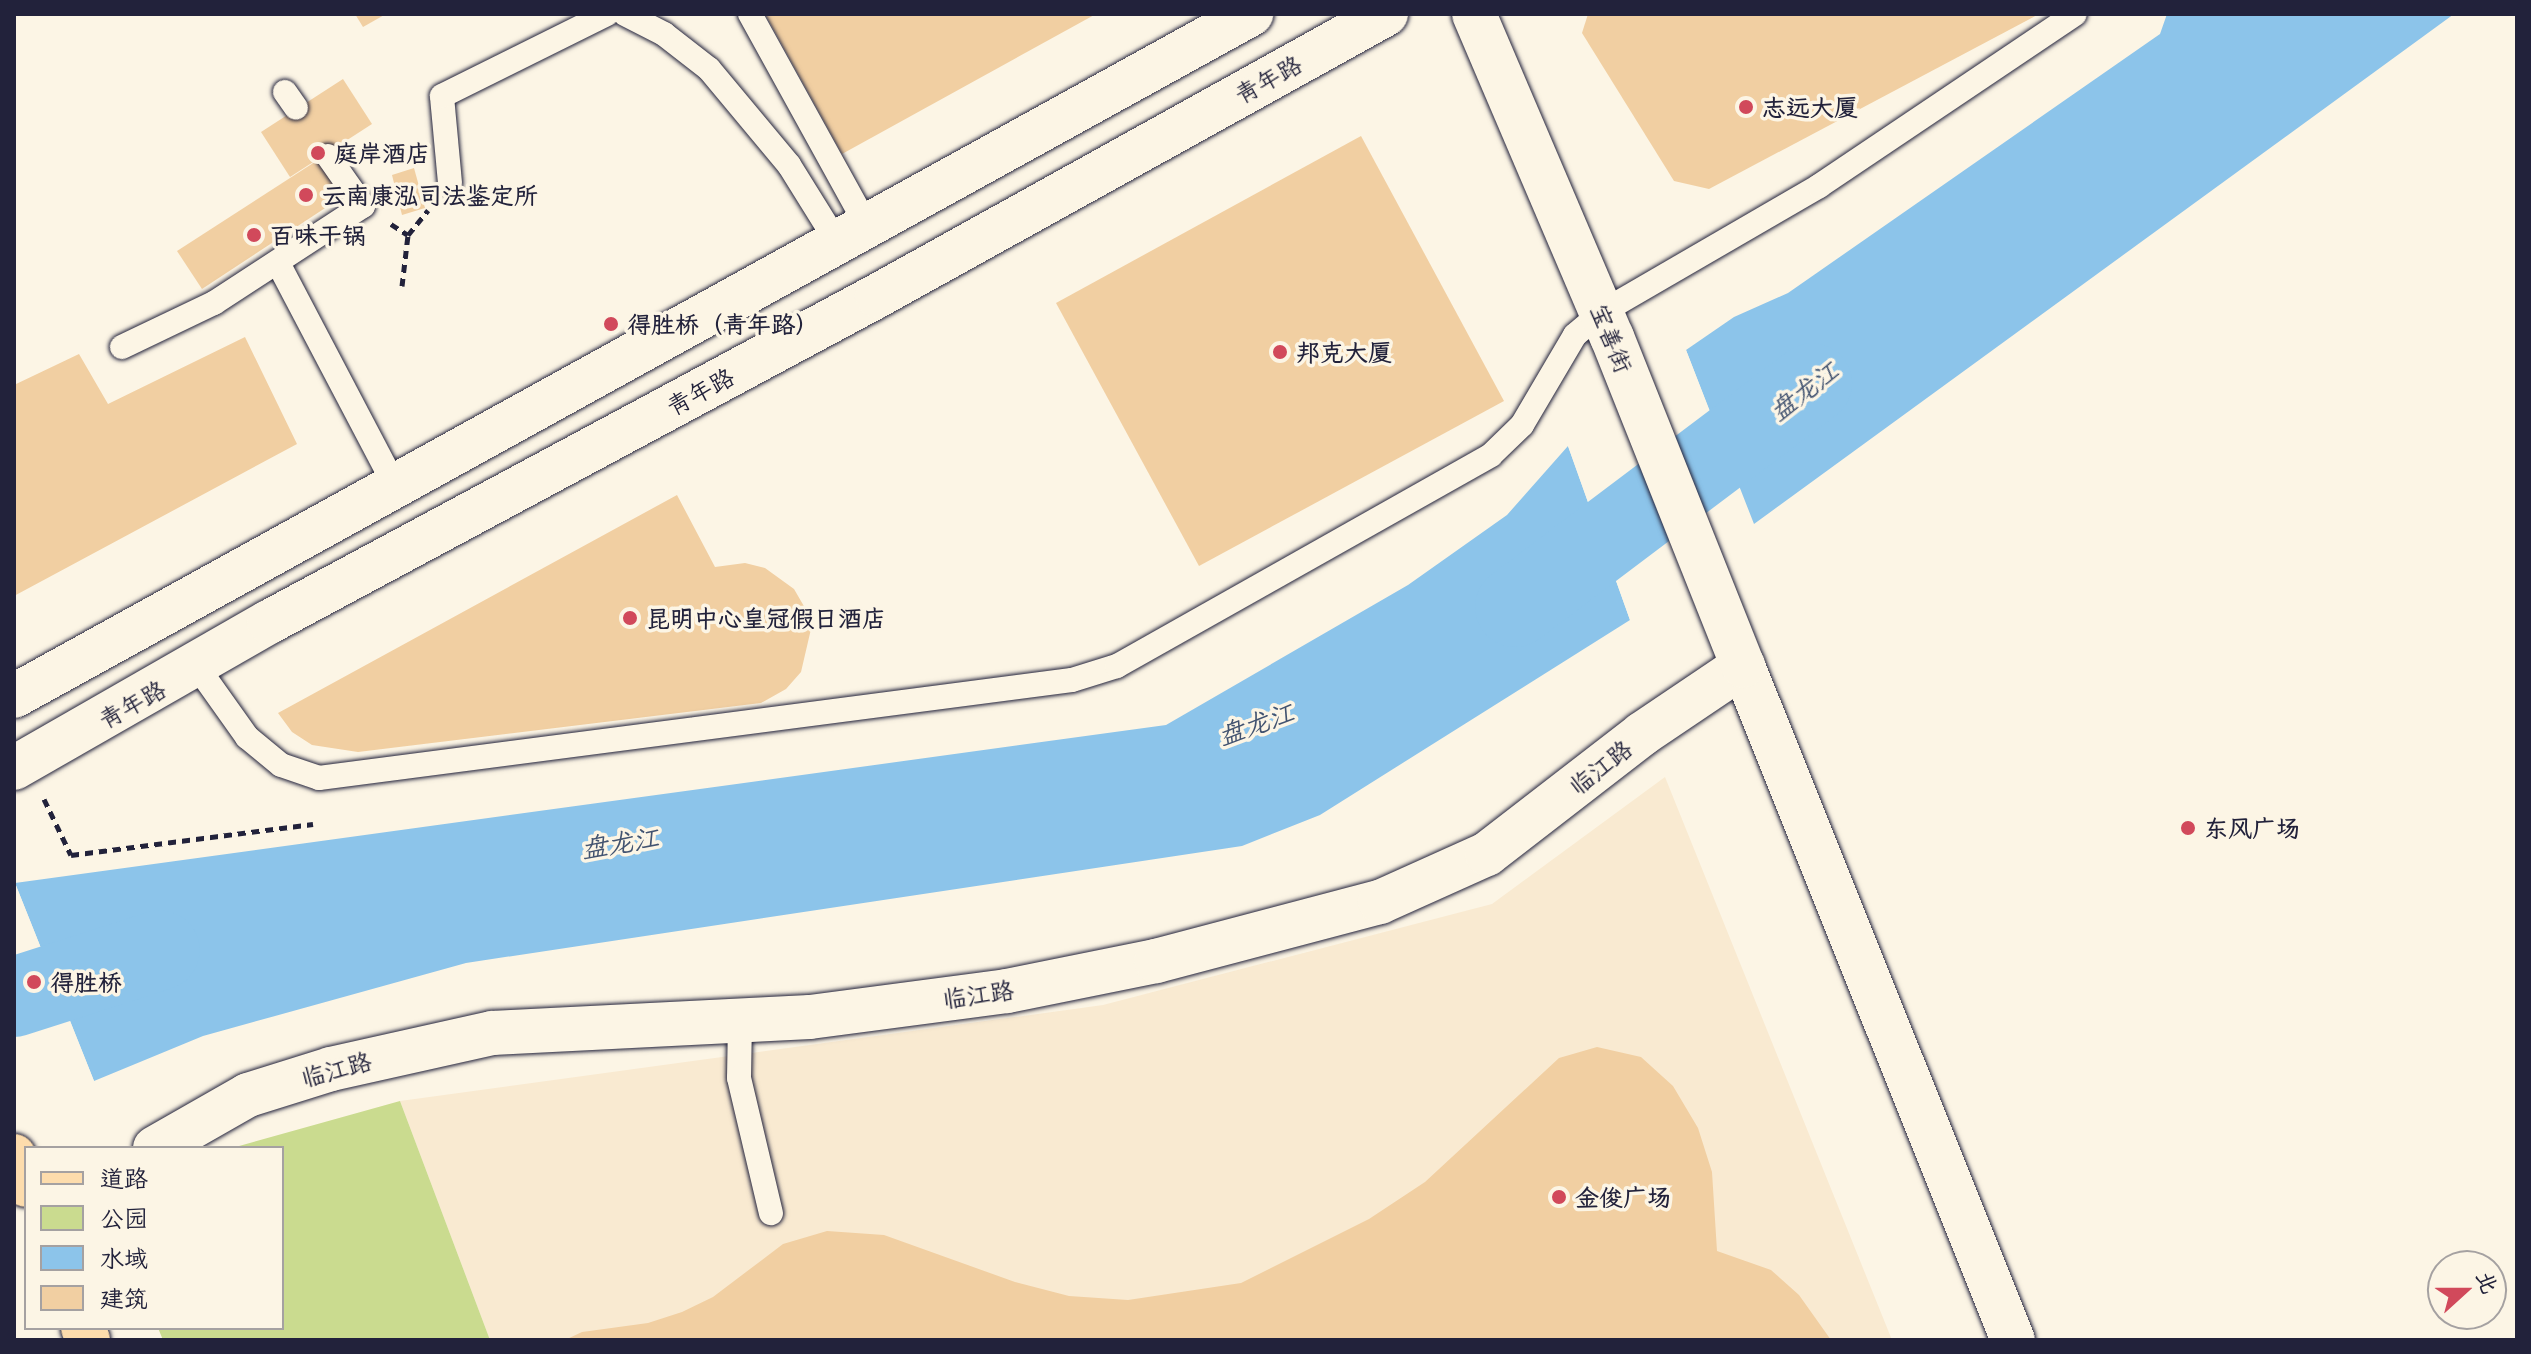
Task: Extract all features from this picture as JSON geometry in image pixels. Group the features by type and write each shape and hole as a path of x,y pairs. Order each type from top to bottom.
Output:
{"main road":[{"path":"14,1156 24,1180"}],"street":[{"path":"14,696 1251,14"},
{"name":"青年路","path":"14,768 198,668 269,622 863,304 1386,14"},
{"name":"宝善街","path":"1474,14 1608,328 2013,1340"},
{"name":"临江路","path":"159,1146 248,1095 331,1069 492,1033 740,1021 1007,991 1156,961 1380,902 1487,854 1642,734 1743,666"}],"lane":[{"path":"450,183 442,96 607,14"},
{"path":"625,14 664,34 709,69 789,165 852,234"},
{"path":"750,14 852,234"},
{"path":"198,668 247,737 281,765 319,778 1072,680 1117,666 1491,455 1522,425 1575,335 1608,328 2075,14"},
{"path":"122,347 214,303 363,206 328,156"},
{"path":"278,263 395,486"},
{"path":"740,1021 739,1078 771,1213"}],"path":[{"path":"402,286 408,235 450,183"},
{"path":"57,824 71,855 313,824"}],"shaded area":[{"path":"1665,777 1892,1340 490,1340 400,1101 1103,1005 1492,904"}],"green space":[{"path":"400,1101 490,1340 163,1340 159,1330 284,1330 284,1146 239,1146"}],"water":[{"path":"2167,14 2454,14 1754,524 1686,350 1734,317 1788,293 2160,34"},
{"path":"1568,446 1630,620 1320,815 1242,846 466,963 203,1036 94,1081 15,883 1166,725 1408,585 1507,515"}],"pier":[{"path":"1686,350 1753,524 1750,526 1683,352"},
{"path":"1571,443 1633,618 1630,620 1568,446"},
{"path":"15,883 94,1081 90,1083 14,890"}],"building":[{"path":"355,14 386,14 363,27"},
{"path":"765,14 1096,14 842,154"},
{"name":"志远大厦","path":"1588,14 2039,14 1709,189 1674,181 1582,33"},
{"path":"343,79 372,124 290,177 261,132"},
{"name":"邦克大厦","path":"1361,136 1504,401 1199,566 1056,303"},
{"path":"321,158 345,195 202,289 177,251"},
{"path":"414,168 425,208 402,215 392,175"},
{"path":"245,337 297,444 14,596 14,385 79,354 108,404"},
{"name":"昆明中心皇冠假日酒店","path":"677,495 715,567 745,563 765,568 794,589 805,608 811,629 801,672 786,689 761,703 358,752 312,745 292,732 278,713"},
{"name":"金俊广场","path":"1597,1047 1641,1057 1673,1086 1698,1128 1712,1172 1717,1251 1771,1270 1799,1295 1831,1340 565,1340 582,1332 648,1323 682,1312 713,1297 783,1244 827,1231 884,1235 1015,1282 1069,1296 1128,1300 1241,1283 1369,1219 1425,1182 1559,1058"}],"waterway":[{"name":"盘龙江","path":"1515,607 1812,383"},
{"name":"盘龙江","path":"14,997 160,950"}],"place":[{"name":"志远大厦","path":"1746,107"},
{"name":"庭岸酒店","path":"318,153"},
{"name":"云南康泓司法鉴定所","path":"306,195"},
{"name":"百味干锅","path":"254,235"},
{"name":"得胜桥（青年路）","path":"611,324"},
{"name":"邦克大厦","path":"1280,352"},
{"name":"昆明中心皇冠假日酒店","path":"630,618"},
{"name":"东风广场","path":"2188,828"},
{"name":"得胜桥","path":"34,982"},
{"name":"金俊广场","path":"1559,1197"}]}
